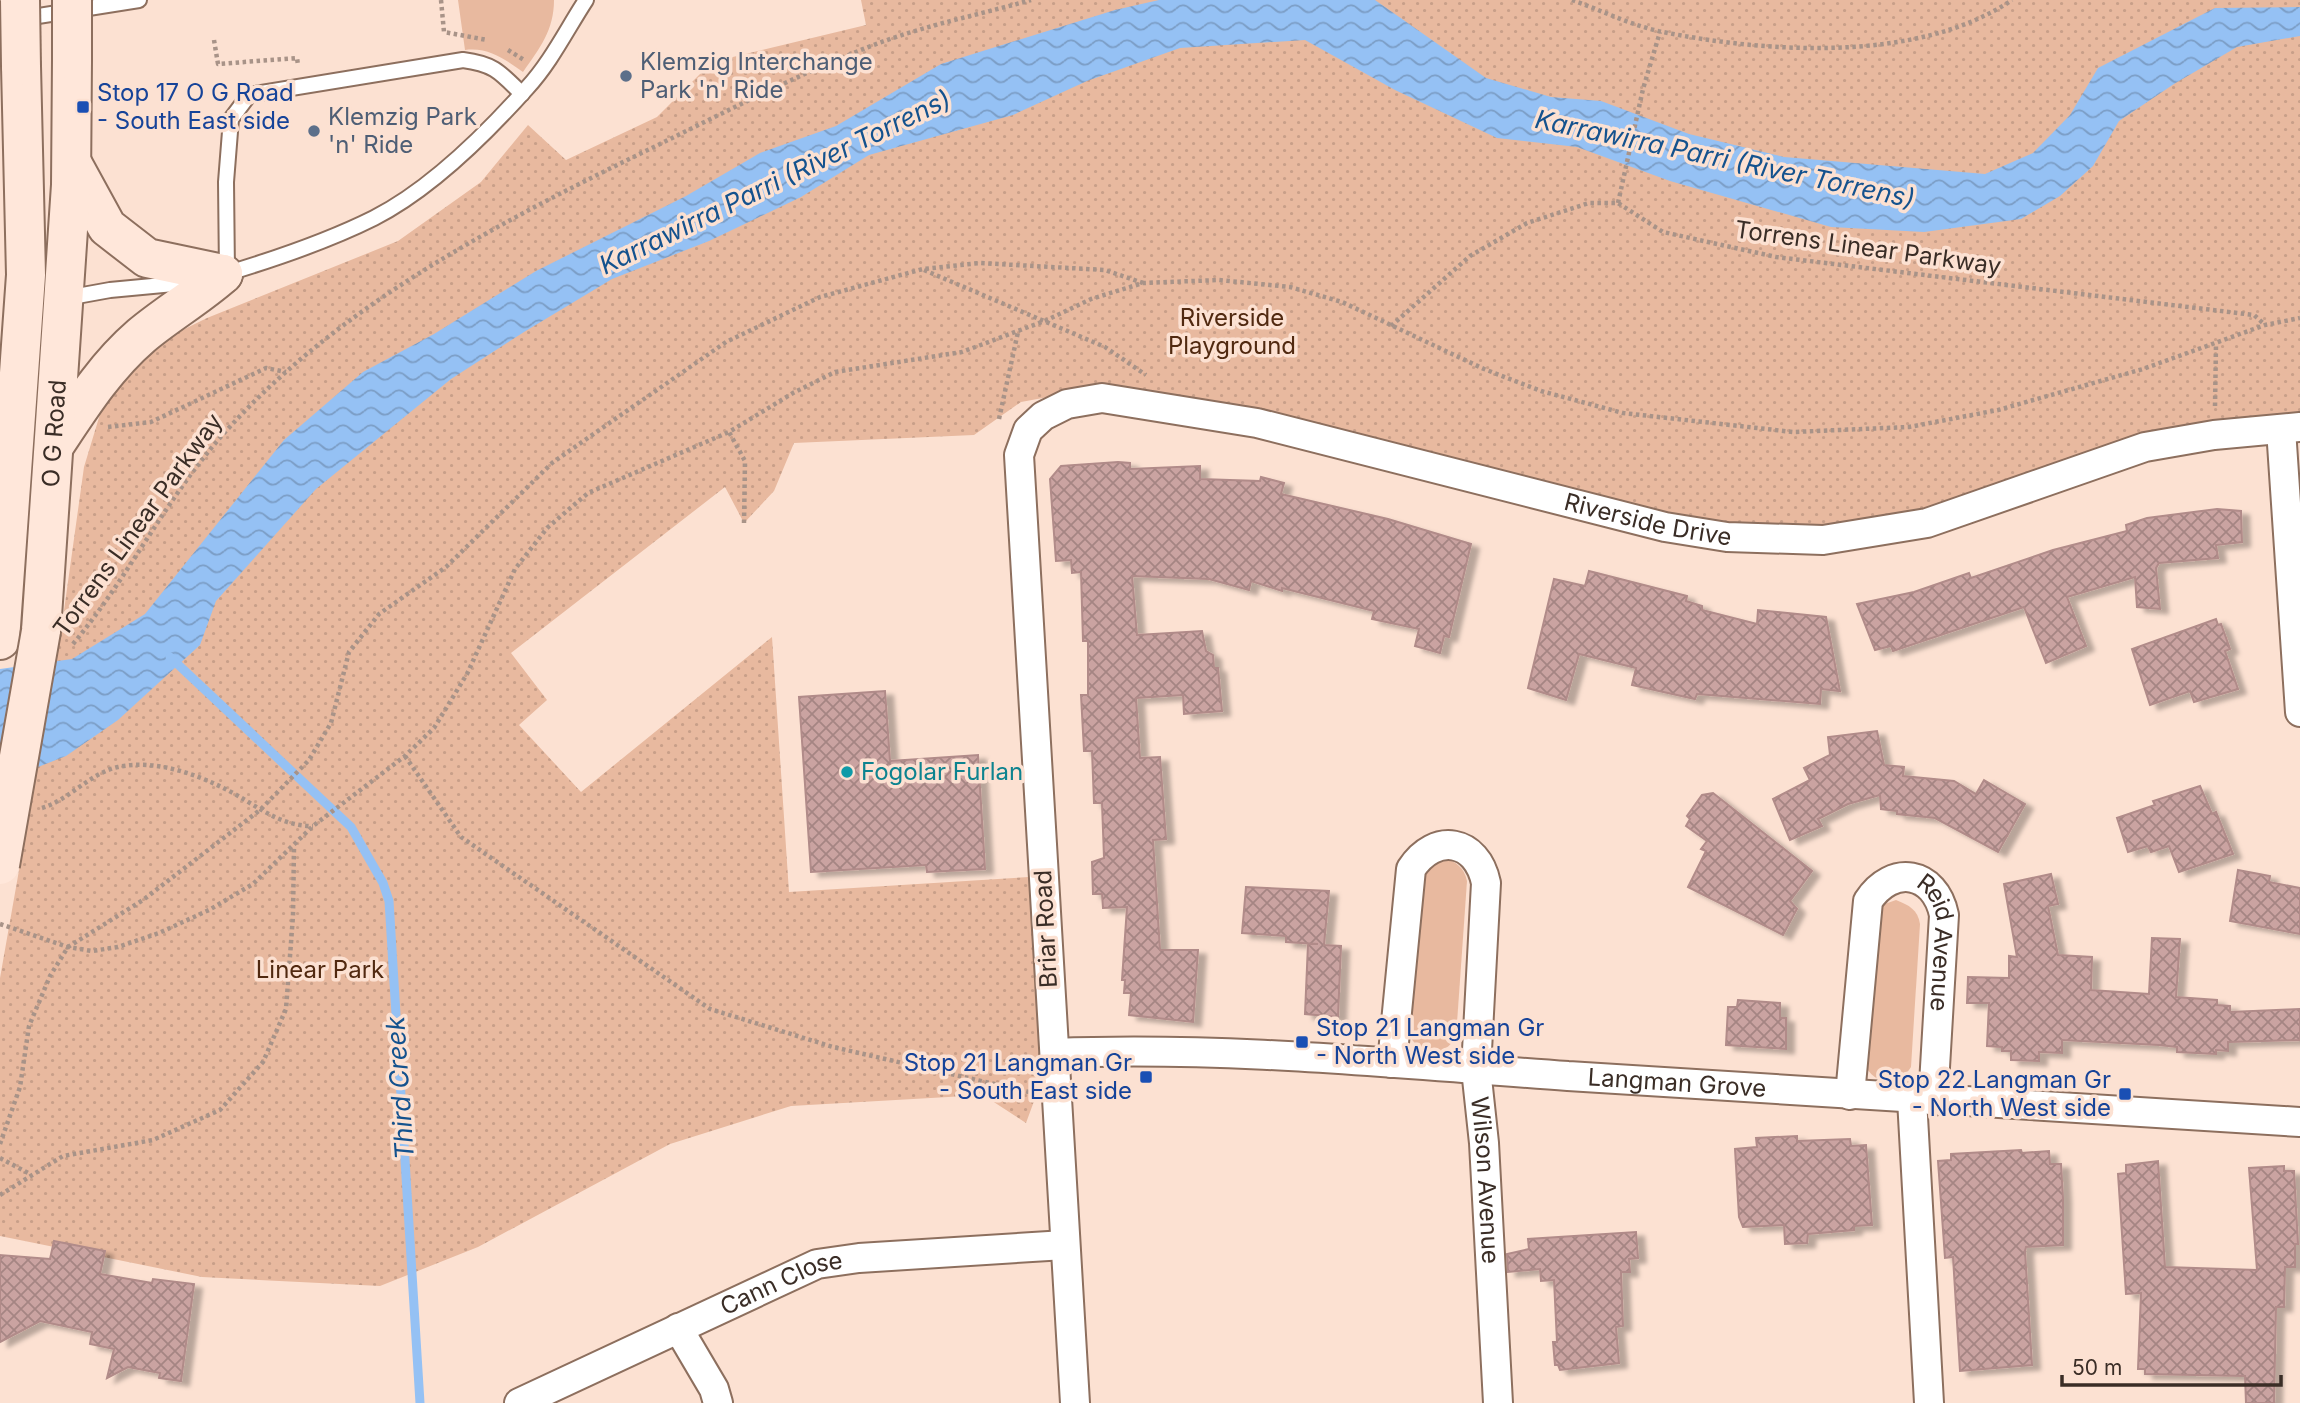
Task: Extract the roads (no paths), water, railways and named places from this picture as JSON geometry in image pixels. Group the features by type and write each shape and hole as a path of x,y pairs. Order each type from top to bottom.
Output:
{"main road":[{"name":"O G Road","path":"2,630 24,304 20,0"},
{"name":"O G Road","path":"0,866 53,643 54,446 72,163 72,0"},
{"path":"72,163 107,227 147,258 225,274"},
{"path":"54,446 109,367 142,335 194,300 225,274"},
{"path":"24,304 64,299"}],"street":[{"name":"Riverside Drive","path":"1020,455 1028,430 1044,416 1067,404 1102,398 1257,423 1665,527 1772,540 1823,540 1927,523 2145,447 2214,435 2291,428"},
{"path":"2291,428 2300,712"},
{"name":"Briar Road","path":"1020,455 1075,1403"},
{"name":"Wilson Avenue","path":"1392,1063 1411,869 1419,856 1432,848 1451,845 1473,854 1483,869 1486,883 1476,1069 1484,1143 1498,1403"},
{"name":"Reid Avenue","path":"1850,1095 1868,901 1877,888 1889,880 1909,877 1931,886 1941,901 1944,915 1923,1100 1929,1403"},
{"name":"Langman Grove","path":"1055,1053 1150,1053 1392,1063 1923,1100 2300,1122"},
{"name":"Cann Close","path":"519,1403 804,1268 833,1260 1065,1245"},
{"path":"678,1328 714,1389 718,1403"}],"lane":[{"path":"0,22 139,0"},
{"path":"573,0 573,20"},
{"path":"64,299 110,290 196,282 277,259 375,218 424,184 475,142 522,94 552,54 586,0"},
{"path":"225,274 226,182 231,119 249,95 463,60 487,63 499,70 522,94"}],"water":[{"name":"Karrawirra Parri (River Torrens)","path":"1159,0 1375,0 1486,78 1551,97 1601,101 1689,134 1784,157 1985,174 2033,153 2070,115 2098,68 2215,8 2300,7 2300,36 2237,47 2174,84 2119,121 2093,166 2060,196 2021,219 1924,232 1831,227 1670,181 1577,147 1497,138 1395,90 1305,40 1180,48 1087,81 1013,115 869,155 801,197 709,241 612,279 524,332 451,379 316,489 216,601 200,645 118,720 66,756 33,769 0,772 0,669 72,659 145,614 284,440 363,372 434,334 536,271 686,196 760,153 836,126 941,64 1115,10"}],"waterway":[{"name":"Third Creek","path":"170,657 351,827 383,883 389,901 420,1403"}],"place":[{"name":"Klemzig Interchange Park 'n' Ride","path":"626,76"},
{"name":"Stop 17 O G Road - South East side","path":"83,107"},
{"name":"Klemzig Park 'n' Ride","path":"314,131"},
{"name":"Fogolar Furlan","path":"847,772"},
{"name":"Stop 21 Langman Gr - North West side","path":"1302,1042"},
{"name":"Stop 21 Langman Gr - South East side","path":"1146,1077"},
{"name":"Stop 22 Langman Gr - North West side","path":"2125,1094"}],"park label":[{"name":"Riverside Playground","path":"1232,332"},
{"name":"Linear Park","path":"320,970"}]}
